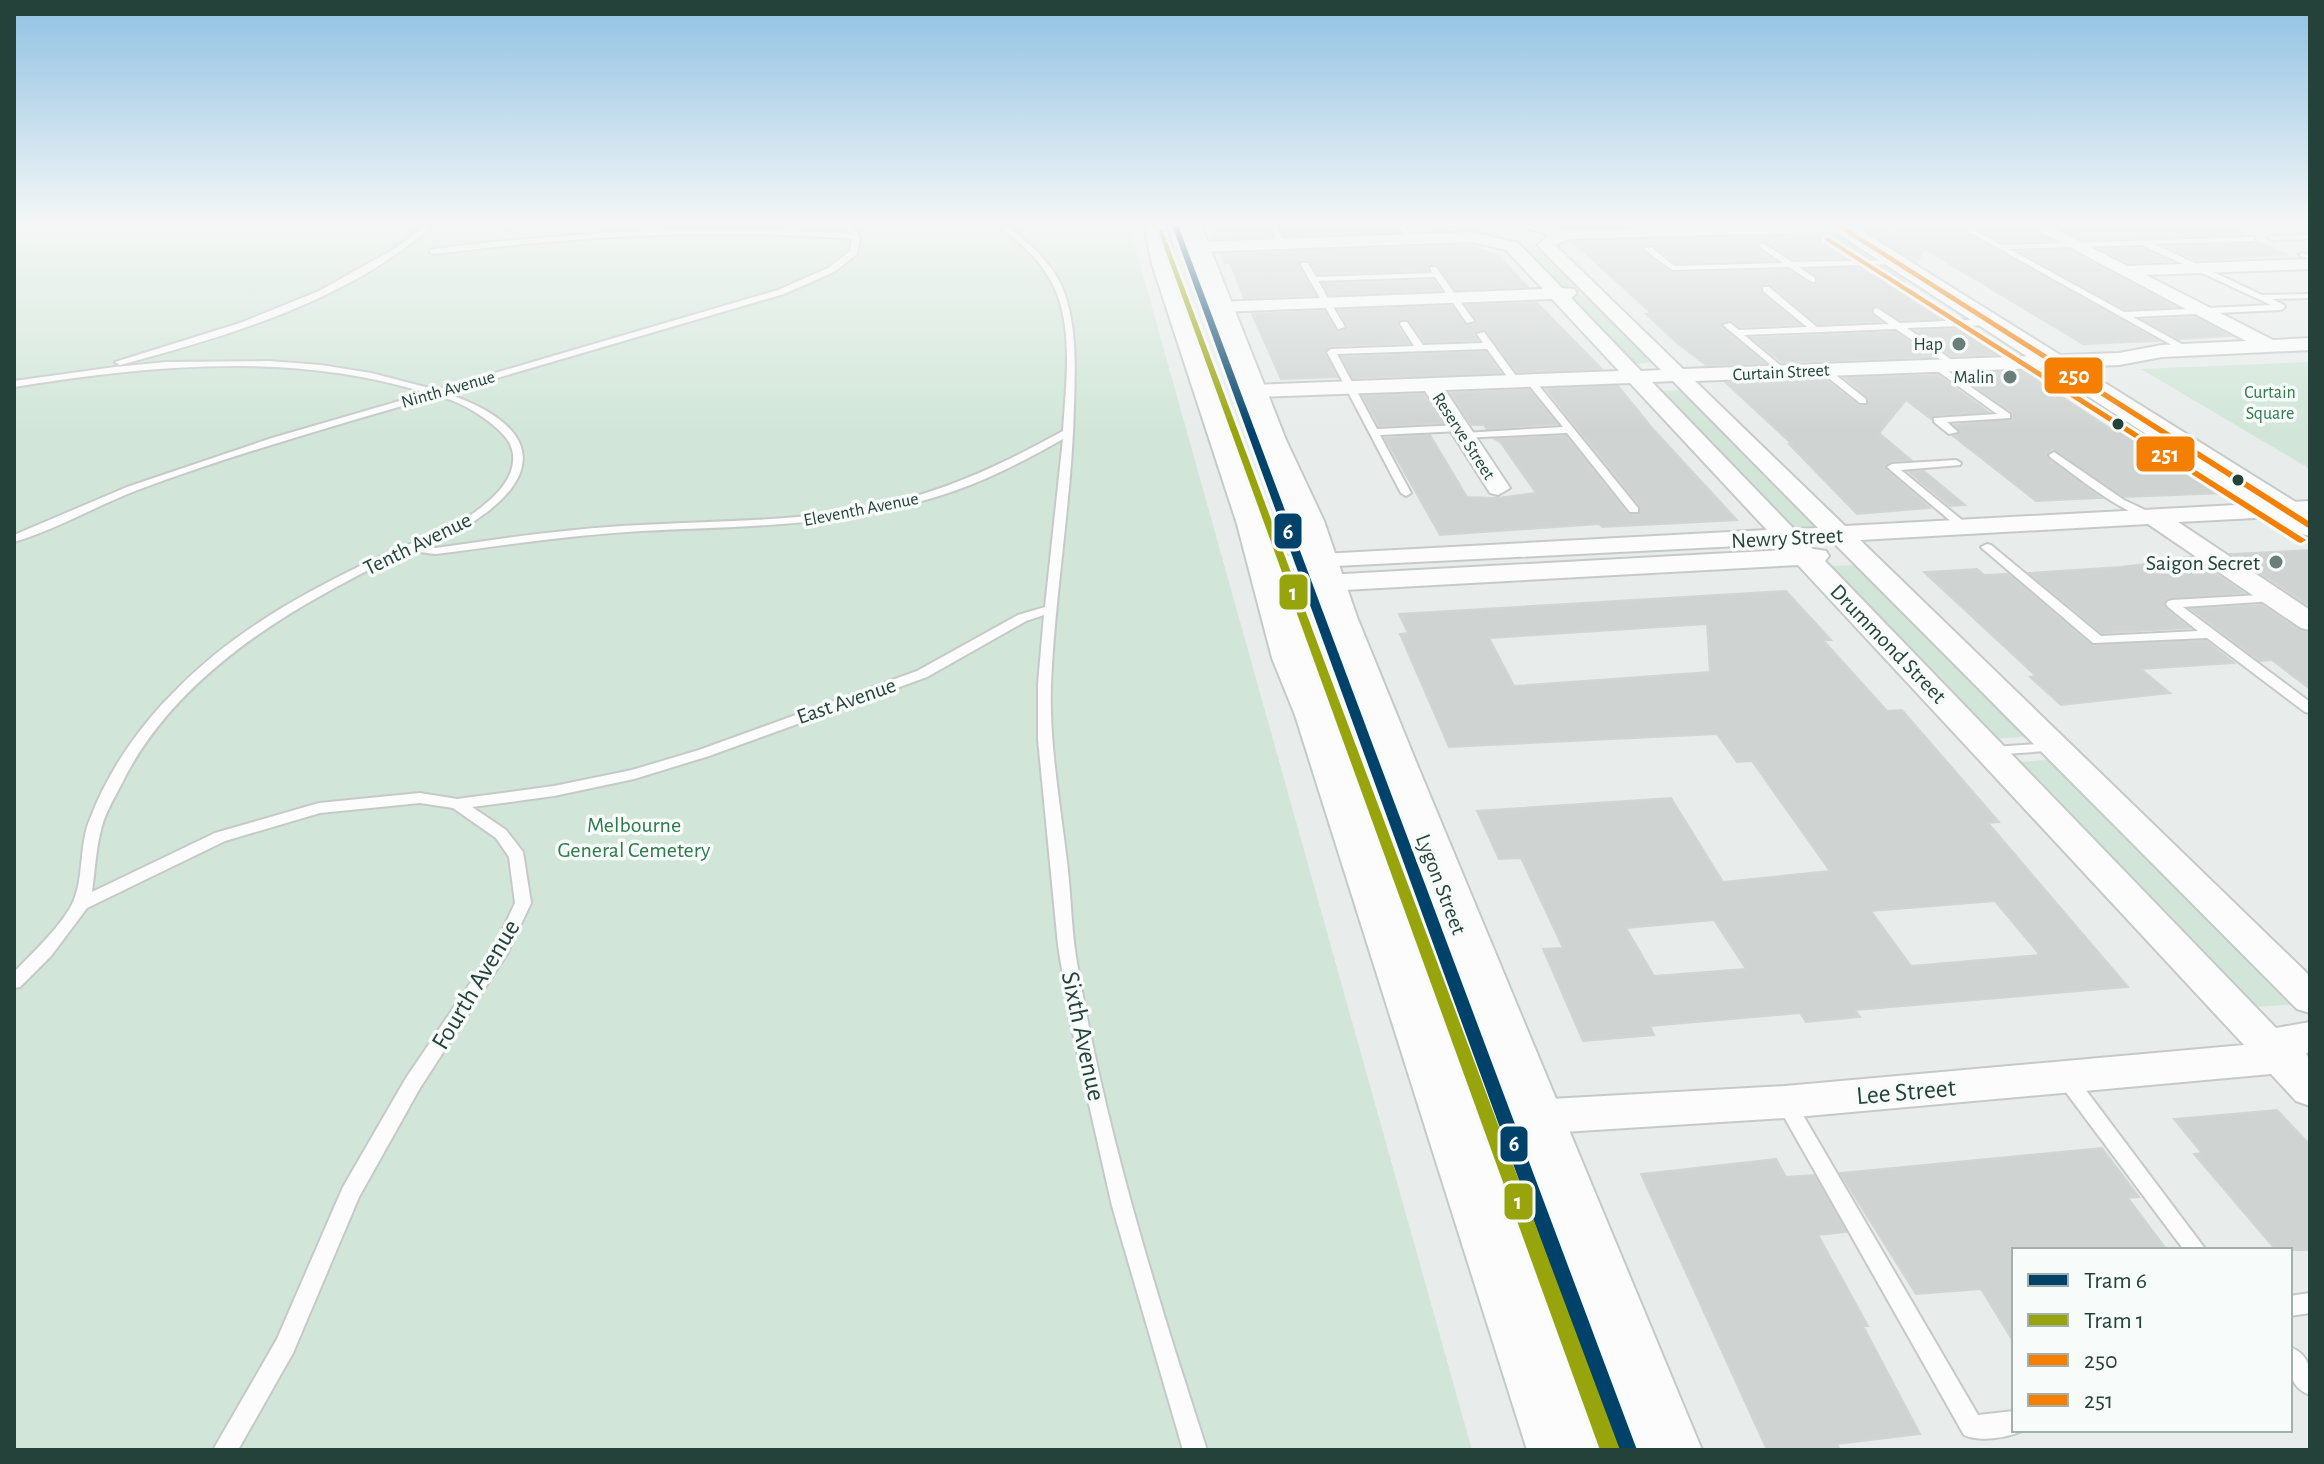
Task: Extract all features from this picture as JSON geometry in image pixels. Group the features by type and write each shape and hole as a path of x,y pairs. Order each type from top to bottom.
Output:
{"street":[{"path":"1177,293 1211,393 1292,658 1316,715 1562,1450"},
{"name":"Lygon Street","path":"1213,293 1303,509 1323,572 1532,1117 1667,1450"},
{"path":"1182,308 1549,293"},
{"name":"Drummond Street","path":"1556,293 1991,751 2300,1055 2310,1090"},
{"name":"Drummond Street","path":"1596,293 2310,999"},
{"path":"1943,293 1989,322 2066,361"},
{"path":"1960,293 2305,515"},
{"path":"2167,293 2270,346"},
{"name":"Curtain Street","path":"1252,391 2066,361 2186,350 2310,344"},
{"name":"Reserve Street","path":"1430,383 1498,488"},
{"path":"1211,393 1252,391"},
{"name":"Newry Street","path":"1323,572 1786,537 2154,517 2305,515"},
{"name":"Newry Street","path":"1323,572 1806,557 2183,536 2305,515"},
{"path":"2154,517 2310,622"},
{"path":"1268,575 1323,572"},
{"name":"Lee Street","path":"1532,1117 1785,1102 2300,1055"},
{"path":"1453,1123 1532,1117"}],"lane":[{"name":"Tenth Avenue","path":"74,374 209,338 319,293"},
{"name":"Ninth Avenue","path":"14,539 131,489 435,392 776,293"},
{"path":"1050,609 1061,535 1070,431 1070,348 1059,293"},
{"path":"1321,293 1341,327"},
{"path":"1451,293 1470,321"},
{"path":"1771,293 1816,330"},
{"path":"2084,293 2186,350"},
{"path":"2123,315 2281,307 2253,293"},
{"path":"2261,297 2310,296"},
{"path":"1877,311 2007,416 1937,420 1953,432"},
{"path":"1735,333 1989,322"},
{"path":"1404,324 1420,348"},
{"path":"1727,325 1783,372"},
{"path":"1481,334 1488,346 1570,430 1634,510"},
{"path":"1406,493 1331,352 1488,346"},
{"name":"Tenth Avenue","path":"14,384 74,374 166,365 262,364 359,374 435,392 488,415 514,439 519,457 517,470 498,499 460,526 332,584 259,627 204,668 174,697 130,755 97,818 81,904"},
{"path":"1824,370 1863,401"},
{"path":"1373,432 1570,430"},
{"name":"Eleventh Avenue","path":"410,548 436,551 535,536 774,525 836,516 937,494 989,473 1070,431"},
{"path":"2054,455 2120,502 2154,517"},
{"path":"1956,463 1892,467 1964,527"},
{"path":"1987,547 2098,640 2210,634"},
{"path":"2274,597 2172,604 2310,709"},
{"name":"East Avenue","path":"457,804 554,791 634,774 704,753 922,674 1022,618 1050,609"},
{"name":"Sixth Avenue","path":"1050,609 1044,724 1067,955 1096,1099 1140,1271 1195,1450"},
{"path":"1991,751 2056,746"},
{"name":"Fourth Avenue","path":"14,982 45,952 81,904 220,837 319,808 420,798 457,804 501,834 517,856 523,903 501,950 413,1083 350,1193 285,1346 225,1450"},
{"path":"2066,1077 2194,1248"},
{"path":"1785,1102 1972,1427 2012,1423"},
{"path":"2292,1361 2310,1384"}],"green space":[{"name":"Melbourne General Cemetery","path":"14,293 1148,293 1472,1450 14,1450"},
{"path":"1587,296 1657,362 1633,364 1570,298"},
{"name":"Curtain Square","path":"2310,362 2310,469 2141,369"},
{"path":"1685,390 1823,526 1791,528 1657,391"},
{"path":"1860,565 2032,736 1994,739 1828,566"},
{"path":"2057,759 2300,1004 2255,1007 2020,762"}],"building":[{"path":"1242,293 1315,295 1244,298"},
{"path":"1630,293 1761,293 1799,324 1740,327 1732,321 1722,322 1721,327 1764,363 1706,365 1646,314 1651,314"},
{"path":"1781,293 1913,293 1951,318 1901,320 1876,305 1871,313 1880,321 1818,324"},
{"path":"1999,293 2073,293 2158,341 2083,344"},
{"path":"2096,293 2150,293 2175,307 2125,309"},
{"path":"1537,303 1602,369 1517,372 1485,329 1474,333 1478,340 1425,342 1409,320 1401,319 1397,326 1409,343 1331,346 1324,353 1337,377 1281,379 1252,314 1324,311 1339,332 1348,328 1339,310 1451,306 1468,326 1477,322 1467,305"},
{"path":"2195,317 2230,336 2179,339 2144,320"},
{"path":"1968,329 2007,354 1952,356 1916,331"},
{"path":"1895,332 1931,357 1782,362 1752,338"},
{"path":"1486,352 1500,373 1353,378 1342,357"},
{"path":"2033,371 2046,379 2036,380 2111,429 2120,428 2229,493 2124,497 2052,449 2046,454 2048,459 2101,498 2036,501 1953,436 1961,432 1954,425 2013,418 2012,412 1958,374"},
{"path":"1938,375 1988,412 1934,415 1931,419 1906,400 1879,433 1911,460 1892,461 1884,467 1930,508 1857,514 1789,444 1792,444 1726,383 1825,379 1858,405 1866,406 1868,397 1845,378"},
{"path":"1618,386 1652,428 1737,520 1602,527 1599,524 1440,535 1385,438 1430,435 1467,497 1497,498 1536,493 1495,439 1566,436 1628,514 1638,515 1640,506 1546,389"},
{"path":"1529,390 1557,424 1487,429 1484,425 1472,425 1450,393"},
{"path":"1423,394 1442,423 1379,426 1363,396"},
{"path":"1924,471 1965,505 1950,506 1909,472"},
{"path":"2310,550 2310,606 2231,554 2232,554"},
{"path":"2185,557 2191,557 2244,593 2166,599 2166,609 2190,628 2102,633 2029,573 2188,559"},
{"path":"1977,569 1984,575 2008,574 2091,645 2206,641 2234,663 2141,669 2170,693 2061,705 2030,677 2036,676 1924,572"},
{"path":"1786,591 1831,640 1823,640 1887,711 1902,710 1999,822 1988,823 2128,987 1855,1010 1860,1017 1806,1022 1800,1013 1650,1026 1654,1035 1583,1041 1543,949 1563,948 1521,858 1499,859 1477,811 1671,798 1723,882 1830,871 1752,761 1737,762 1717,734 1449,747 1400,634 1408,633 1399,614","holes":["1707,624 1710,672 1514,686 1489,638","1995,901 2040,955 1911,966 1871,911","1714,920 1746,969 1654,976 1626,928"]},
{"path":"2262,605 2299,630 2310,633 2310,689 2272,660 2260,661 2191,609"},
{"path":"2277,1110 2310,1145 2310,1250 2274,1248 2194,1154 2202,1153 2174,1119"},
{"path":"2102,1148 2139,1197 2128,1198 2166,1248 2012,1248 2012,1340 1981,1289 1916,1294 1840,1173"},
{"path":"1776,1159 1786,1177 1814,1175 1846,1232 1818,1235 1868,1326 1863,1326 1920,1434 1837,1444 1840,1450 1767,1450 1641,1174"}],"tram line":[{"name":"1","path":"1183,293 1610,1450"},
{"name":"6","path":"1200,293 1627,1450"}],"transit line":[{"name":"251","path":"1913,293 2301,540"},
{"name":"250","path":"1944,293 2310,526"}],"place":[{"name":"Hap","path":"1959,344"},
{"name":"Malin","path":"2010,377"},
{"name":"Saigon Secret","path":"2276,562"}]}
